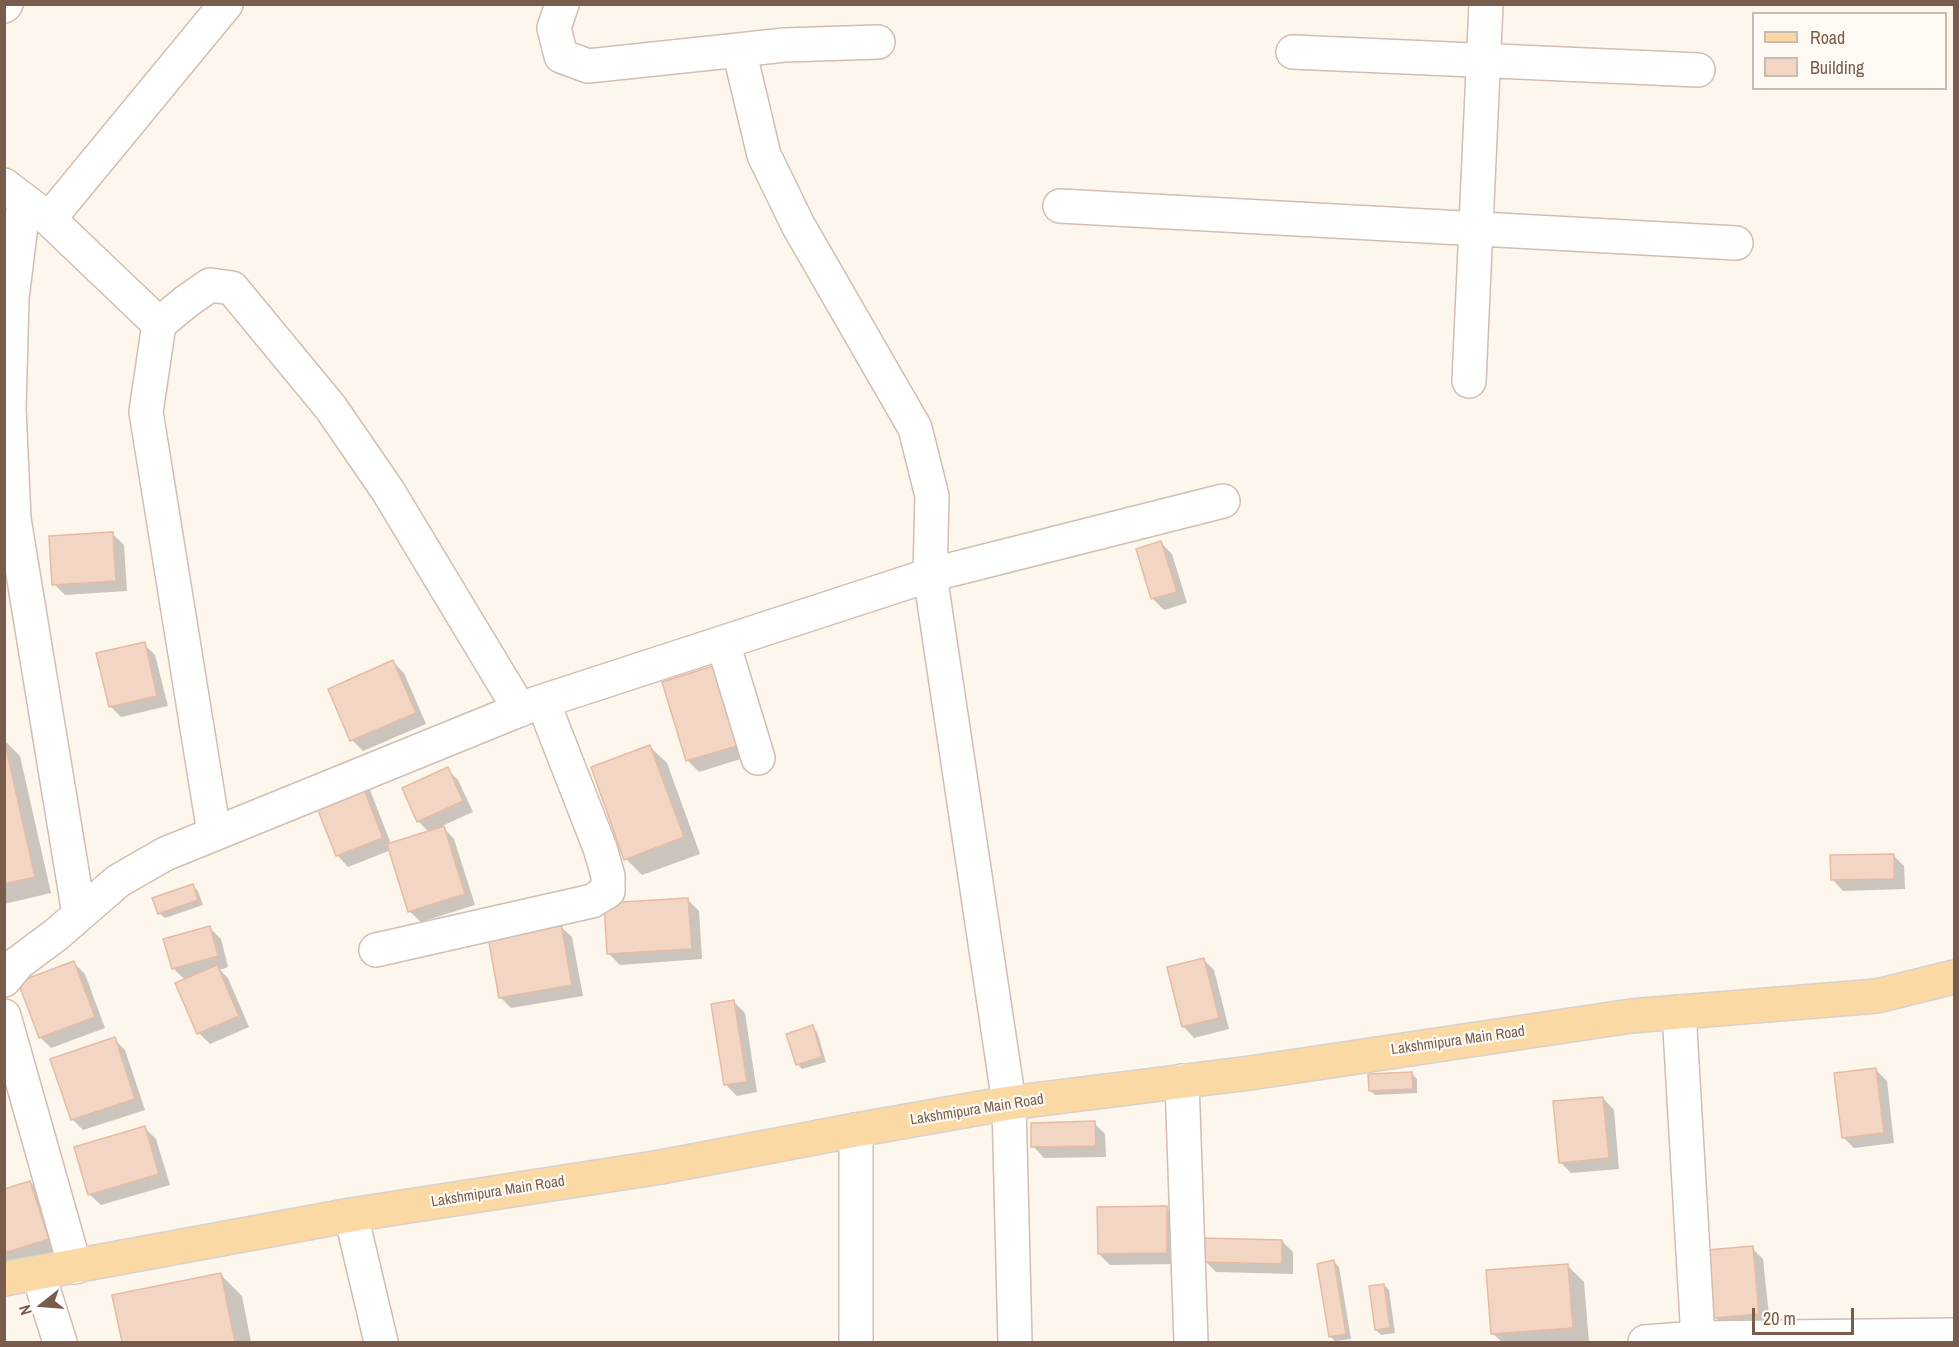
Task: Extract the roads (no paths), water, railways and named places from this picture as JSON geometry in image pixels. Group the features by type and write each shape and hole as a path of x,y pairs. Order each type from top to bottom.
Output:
{"main road":[{"name":"Lakshmipura Main Road","path":"4,1279 351,1215 661,1167 1009,1103 1182,1081 1631,1016 1877,996 1954,977"}],"street":[{"path":"80,914 14,519 9,409 12,298 26,202 226,4"},
{"path":"562,4 554,28 561,56 588,66 784,45 878,42"},
{"path":"1469,381 1486,4"},
{"path":"740,50 764,155 798,225 915,428 932,496 930,575 1009,1103 1015,1342"},
{"path":"1293,51 1698,70"},
{"path":"26,202 159,324"},
{"path":"1060,206 1736,243"},
{"path":"214,833 146,412 159,324 187,300 210,285 232,288 331,408 388,491 531,706 600,848 609,876 608,891 592,901 376,950"},
{"path":"4,980 18,963 80,914 118,880 165,854 531,706 930,575 1223,501"},
{"path":"723,643 758,758"},
{"path":"1679,1012 1698,1338"},
{"path":"4,1016 75,1267"},
{"path":"1182,1081 1191,1342"},
{"path":"856,1130 856,1342"},
{"path":"351,1215 381,1342"},
{"path":"38,1273 60,1342"},
{"path":"1645,1342 1698,1338 1954,1335"}]}
